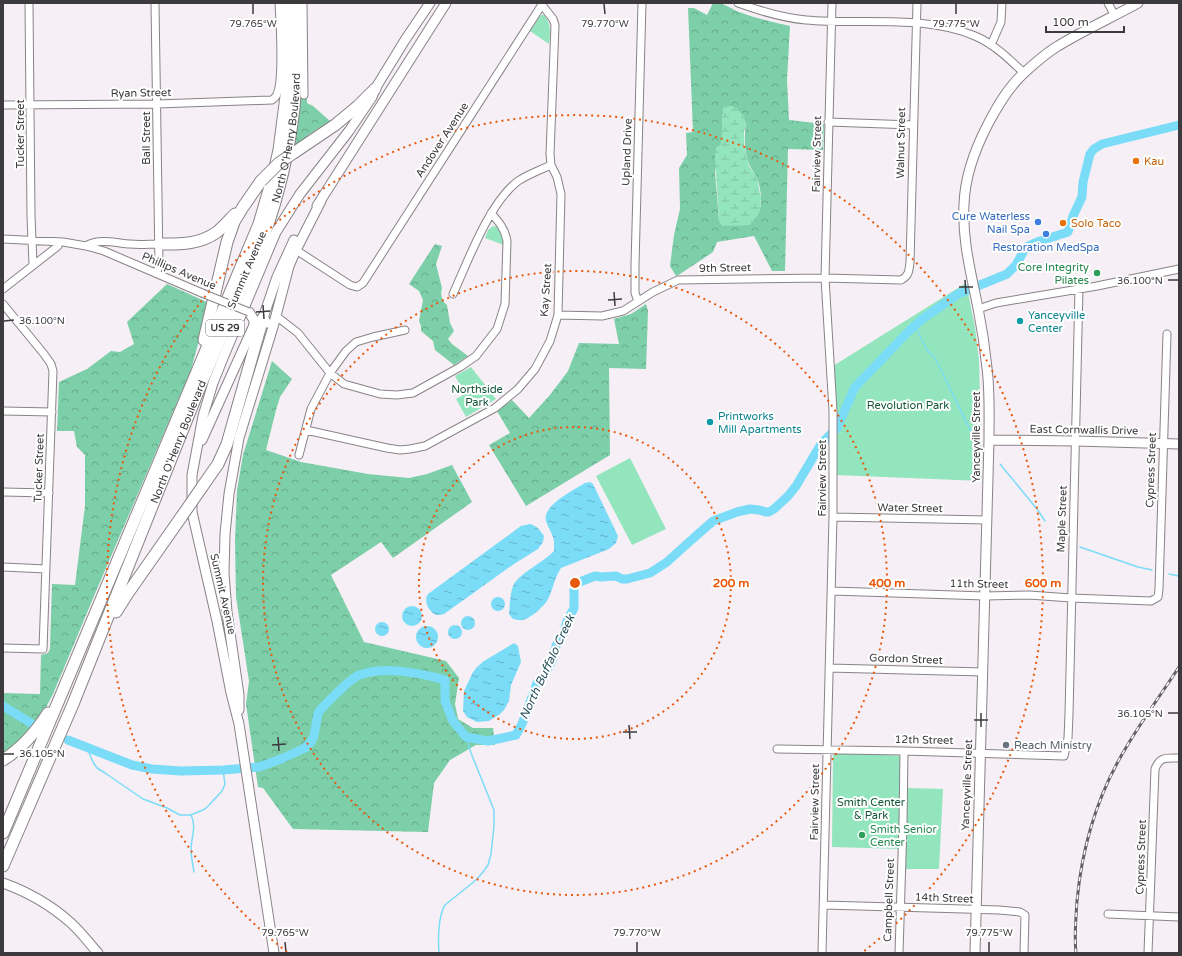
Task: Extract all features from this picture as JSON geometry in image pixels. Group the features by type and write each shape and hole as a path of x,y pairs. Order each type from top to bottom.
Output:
{"highway":[{"name":"North O'Henry Boulevard","path":"3,832 259,224 279,150 286,96 288,67 287,3"},
{"name":"North O'Henry Boulevard","path":"3,866 99,640 197,394 271,217 281,182 289,144 294,108 296,3"},
{"path":"195,376 227,242 234,222 243,207 261,181 279,163 335,125 358,106 375,89"},
{"path":"158,244 191,243 207,238 217,232 243,207"},
{"path":"99,640 128,593 218,464 227,444 263,318"},
{"path":"3,760 16,752 37,729 61,695"}],"main road":[{"name":"Summit Avenue","path":"274,953 239,724 192,512 192,475 194,461 203,416 213,383 276,232 300,194 350,131 372,97 375,89 405,40 430,3"},
{"name":"Summit Avenue","path":"263,318 277,277 298,233 321,201 446,3"},
{"name":"Yanceyville Street","path":"975,953 989,440 987,368 966,251 964,217 965,190 971,163 992,116 1002,100 1024,73 1056,47 1138,3"},
{"path":"382,78 394,85"},
{"name":"Summit Avenue","path":"239,724 239,695 227,612 224,573 225,534 229,494 239,438 273,327 289,266 321,201"},
{"path":"194,461 202,438 254,325 254,320 249,312"},
{"path":"254,389 254,377 268,326 263,318"},
{"name":"East Cornwallis Drive","path":"989,440 1179,444"},
{"path":"3,883 33,896 62,915 98,953"},
{"path":"84,937 88,953"}],"street":[{"name":"Tucker Street","path":"29,3 33,264"},
{"name":"Ball Street","path":"155,3 159,264 157,273"},
{"name":"Ryan Street","path":"3,105 157,104 272,100 277,95 280,85 279,3"},
{"path":"303,3 304,95"},
{"name":"Upland Drive","path":"638,302 636,293 635,265 642,3"},
{"path":"738,3 781,16 806,20 916,23 954,28 977,37 999,50 1024,73"},
{"name":"Fairview Street","path":"822,953 833,517 833,423 825,278 832,3"},
{"name":"Walnut Street","path":"901,280 906,277 908,273 910,262 917,3"},
{"path":"991,45 1001,22 1002,3"},
{"path":"1108,3 1115,16"},
{"name":"Kay Street","path":"306,430 400,450 425,446 495,408 518,389 535,370 550,341 558,315 561,194 557,177 551,165 550,154 555,26 553,19 542,4"},
{"name":"Andover Avenue","path":"296,250 350,285 358,287 363,283 542,4"},
{"path":"828,122 913,125"},
{"path":"453,294 491,214 505,195 518,182 532,173 551,165"},
{"path":"276,316 303,338 330,372 344,384 380,394 397,395 413,393 460,367 476,356 497,329 505,304 507,241 506,232 501,224 491,214"},
{"name":"Phillips Avenue","path":"3,239 58,242 86,246 104,251 263,318"},
{"path":"3,288 58,246 58,242"},
{"name":"Phillips Avenue","path":"86,246 90,243 96,242 158,244"},
{"path":"977,306 1179,269"},
{"name":"9th Street","path":"558,315 602,316 623,311 653,292 678,280 825,278 901,280"},
{"name":"Maple Street","path":"1065,750 1068,738 1079,288"},
{"name":"Tucker Street","path":"3,304 51,364 53,371 43,649 3,648"},
{"path":"273,327 290,327"},
{"path":"299,455 311,409 330,372 346,351 356,342 405,330"},
{"name":"Cypress Street","path":"1151,601 1158,597 1159,589 1167,334"},
{"path":"3,411 52,412"},
{"path":"3,492 49,493"},
{"name":"Water Street","path":"833,517 987,520"},
{"path":"3,567 46,569"},
{"name":"11th Street","path":"832,591 1151,601"},
{"name":"Gordon Street","path":"829,668 983,672"},
{"name":"12th Street","path":"777,749 1064,756 1065,750"},
{"name":"Campbell Street","path":"899,953 904,751"},
{"name":"Cypress Street","path":"1148,953 1155,769 1158,762 1161,760 1167,758 1179,758"},
{"name":"14th Street","path":"824,905 1020,912 1025,915 1024,953"},
{"path":"1108,914 1179,917"}],"green space":[{"path":"713,3 717,3 754,17 790,26 787,80 789,120 824,124 823,150 788,149 785,271 772,271 754,236 717,242 713,252 676,276 670,266 674,235 680,209 679,168 687,155 686,133 693,132 688,8 694,8 707,15","holes":["723,108 746,123 745,149 749,164 760,186 760,210 758,214 723,226 719,221 715,172 722,139"]},
{"path":"542,15 547,18 549,25 549,44 530,31"},
{"path":"298,98 307,98 307,103 313,106 330,121 308,135 301,143 292,149"},
{"path":"730,106 736,107 743,115 746,124 744,132 744,145 749,166 757,177 761,199 758,215 750,225 723,226 719,221 715,157 716,148 721,144 723,108"},
{"path":"493,226 498,227 501,232 504,245 485,238 488,230"},
{"path":"435,244 442,246 436,264 442,288 442,298 447,305 450,323 454,331 448,339 452,344 468,356 454,365 435,350 433,341 421,331 419,321 423,300 419,291 409,284"},
{"name":"Revolution Park","path":"966,283 975,327 979,360 982,481 836,475 833,366"},
{"path":"167,284 209,303 191,370 53,694 41,717 26,736 3,754 3,693 40,694 41,655 48,653 50,649 52,584 75,585 85,506 85,455 77,447 74,431 57,431 59,382 87,369 111,351 120,352 134,344 127,322"},
{"path":"646,304 648,311 646,369 609,368 610,455 526,506 489,445 510,433 497,411 512,400 529,418 550,395 568,371 579,343 619,344 614,319 631,314"},
{"path":"272,361 292,379 280,397 266,450 301,462 368,474 409,478 427,474 452,465 472,502 393,558 381,542 331,575 364,642 446,661 459,678 455,704 458,719 473,728 493,728 495,745 476,745 450,760 434,783 428,832 293,829 263,788 258,787 246,704 249,681 236,597 235,541 237,490 243,455"},
{"name":"Northside Park","path":"471,367 496,399 466,417 456,399 465,394 455,376"},
{"path":"630,458 666,529 632,545 596,476"},
{"name":"Smith Center & Park","path":"837,753 906,756 905,788 943,789 939,869 901,869 901,849 832,847 833,756"}],"water":[{"path":"590,482 593,484 618,536 616,543 609,549 561,568 549,597 543,606 525,619 513,619 509,614 513,586 520,577 554,551 554,541 546,521 546,515 549,509 567,494 585,483"},
{"path":"530,524 538,528 544,536 543,542 538,549 514,564 444,614 434,614 429,609 426,600 428,594 521,526"},
{"path":"498,597 503,599 505,604 503,609 498,611 493,609 491,604 493,599"},
{"path":"412,606 419,609 422,616 419,623 412,626 405,623 402,616 405,609"},
{"path":"468,616 473,618 475,623 473,628 468,630 463,628 461,623 463,618"},
{"path":"382,622 387,624 389,629 387,634 382,636 377,634 375,629 377,624"},
{"path":"455,625 460,627 462,632 460,637 455,639 450,637 448,632 450,627"},
{"path":"427,626 435,629 438,637 435,645 427,648 419,645 416,637 419,629"},
{"path":"514,643 518,646 521,662 511,685 509,701 504,710 489,721 477,722 467,717 463,711 464,691 473,672 484,661"}],"waterway":[{"name":"North Buffalo Creek","path":"68,740 132,765 152,769 181,771 259,767 305,748 314,736 318,713 322,708 333,696 354,678 374,671 399,671 445,680 445,701 453,721 466,737 488,741 516,735 522,724 537,683 544,676 553,659 556,646 564,632 567,621 574,608 574,590 577,583 595,576 616,576 622,579 627,579 650,573 667,562 713,521 750,509 766,512 774,509 796,486 821,444 837,428 855,387 909,331 921,320 958,294 1007,274 1016,265 1026,247 1068,232 1073,216 1082,197 1083,182 1090,154 1094,149 1102,144 1179,125"},
{"path":"915,326 927,350 935,358 971,432"},
{"path":"1000,464 1045,521"},
{"path":"1080,547 1138,567 1152,570"},
{"path":"1169,574 1179,576"},
{"name":"North Buffalo Creek","path":"3,706 34,725"},
{"path":"439,953 440,922 445,905 476,880 488,865 491,854 494,810 466,737"},
{"path":"87,748 97,768 143,799 167,808 180,815 191,815 205,809 209,805 222,791 225,784 223,770"},
{"path":"191,815 194,823 191,846 194,872"}],"railway":[{"path":"1076,953 1075,927 1079,881 1087,841 1100,801 1127,746 1179,667"}],"place":[{"name":"Kau","path":"1136,161"},
{"name":"Cure Waterless Nail Spa","path":"1038,222"},
{"name":"Solo Taco","path":"1063,223"},
{"name":"Restoration MedSpa","path":"1046,234"},
{"name":"Core Integrity Pilates","path":"1097,273"},
{"name":"Yanceyville Center","path":"1020,321"},
{"name":"Printworks Mill Apartments","path":"710,422"},
{"name":"Reach Ministry","path":"1006,745"},
{"name":"Smith Senior Center","path":"862,835"}]}
